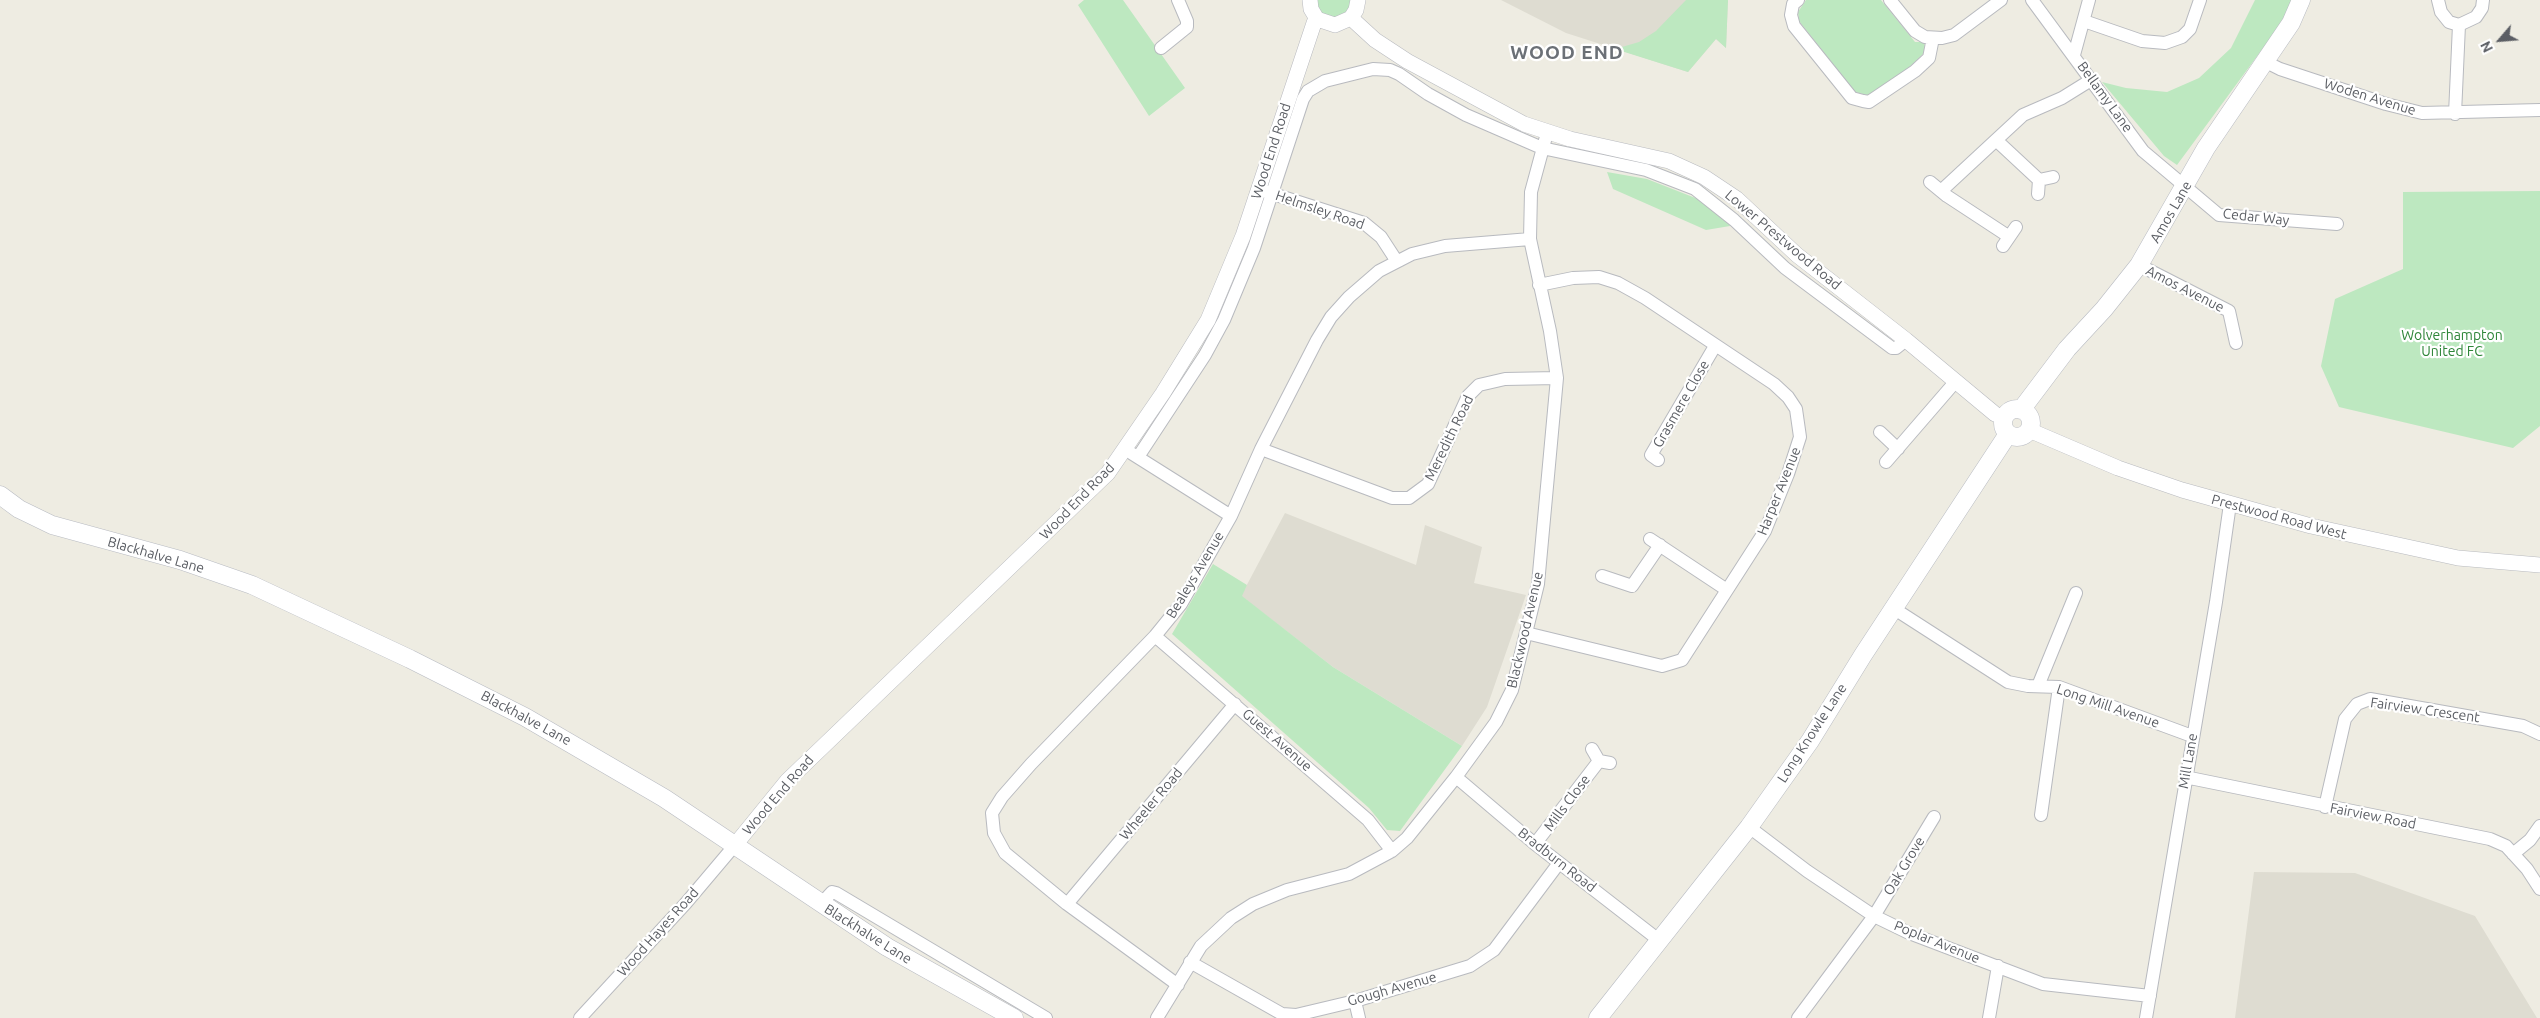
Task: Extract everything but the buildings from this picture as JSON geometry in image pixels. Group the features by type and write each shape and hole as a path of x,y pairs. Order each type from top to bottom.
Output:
{"main road":[{"name":"Amos Lane","path":"2021,410 2067,349 2104,309 2139,265 2186,186 2206,148 2291,24 2301,0"},
{"path":"2012,410 2021,410 2029,418 2029,430 2018,437 2006,426 2012,410"},
{"name":"Long Knowle Lane","path":"1598,1018 1749,827 1810,741 2006,426"},
{"name":"Blackhalve Lane","path":"0,495 19,509 52,525 180,560 252,585 410,659 564,738 664,798 887,947 1014,1018"}],"street":[{"path":"1161,48 1187,28 1187,21 1178,0"},
{"path":"1310,0 1317,19 1335,25 1351,18 1356,10 1358,0"},
{"path":"1798,0 1793,4 1791,15 1794,26 1852,98 1870,102 1915,71 1929,58 1933,38"},
{"path":"1890,0 1915,31 1925,37 1933,38 1954,35 2001,0"},
{"name":"Bellamy Lane","path":"2032,0 2143,151 2186,186"},
{"path":"2074,55 2089,0"},
{"path":"2438,0 2441,12 2449,22 2460,26 2476,17 2482,8 2483,0"},
{"path":"2084,21 2142,41 2165,43 2175,41 2187,32 2192,24 2195,1"},
{"name":"Lower Prestwood Road","path":"1351,18 1375,40 1407,61 1524,124 1547,132 1669,161 1704,177 1737,199 1797,255 1906,340 1995,414 2006,426"},
{"name":"Wood End Road","path":"735,845 787,781 919,652 1048,532 1108,473 1164,393 1208,320 1265,191 1314,23 1317,19"},
{"path":"2455,114 2460,26"},
{"name":"Woden Avenue","path":"2264,61 2280,69 2386,104 2422,113 2455,114 2540,110"},
{"path":"1138,457 1195,371 1224,320 1254,248 1265,191 1303,99 1308,91 1325,81 1373,69 1390,70 1399,74 1428,94 1466,116 1542,148 1646,170 1695,189 1734,220 1785,268 1892,348 1899,346 1906,340"},
{"path":"1941,191 2023,115 2062,98 2091,80"},
{"name":"Blackwood Avenue","path":"1157,1018 1201,946 1224,923 1253,904 1287,890 1349,874 1392,851 1407,838 1456,777 1496,722 1512,690 1538,584 1557,378 1550,331 1530,239 1532,192 1547,132"},
{"path":"1996,140 2039,180"},
{"path":"2039,180 2053,176"},
{"path":"2038,194 2039,180"},
{"path":"1930,182 2009,236"},
{"name":"Cedar Way","path":"2186,186 2219,215 2337,224"},
{"name":"Helmsley Road","path":"1265,191 1364,223 1381,237 1396,260"},
{"name":"Bealeys Avenue","path":"1178,985 1067,904 1004,853 994,833 992,813 1002,797 1031,764 1155,636 1181,604 1231,516 1261,449 1331,317 1370,278 1396,260 1445,246 1530,239"},
{"name":"Amos Avenue","path":"2139,265 2229,310 2236,343"},
{"name":"Harper Avenue","path":"1526,633 1662,666 1682,660 1765,531 1788,474 1800,437 1796,408 1788,397 1774,384 1645,298 1618,283 1599,277 1573,278 1539,285"},
{"name":"Grasmere Close","path":"1658,460 1651,456 1715,346"},
{"name":"Meredith Road","path":"1261,449 1392,498 1409,498 1428,484 1468,396 1479,385 1500,379 1557,378"},
{"path":"1886,462 1956,381"},
{"name":"Prestwood Road West","path":"2029,430 2118,468 2230,504 2342,534 2458,558 2540,565"},
{"path":"1880,432 1898,449"},
{"path":"1124,449 1231,516"},
{"name":"Mill Lane","path":"2146,1018 2185,777 2216,602 2230,504"},
{"path":"1602,576 1632,586 1655,542 1727,590"},
{"path":"2038,686 2076,593"},
{"name":"Long Mill Avenue","path":"1893,608 2008,682 2059,687 2192,736"},
{"name":"Guest Avenue","path":"1155,636 1368,820 1392,851"},
{"path":"2041,815 2059,687"},
{"name":"Fairview Crescent","path":"2325,807 2345,719 2358,704 2370,699 2523,726 2540,734"},
{"name":"Wheeler Road","path":"1067,904 1235,704"},
{"name":"Mills Close","path":"1535,844 1604,762 1592,750"},
{"name":"Bradburn Road","path":"1456,777 1535,844 1660,941"},
{"name":"Fairview Road","path":"2185,777 2325,807 2490,838 2506,846 2540,889"},
{"name":"Oak Grove","path":"1798,1018 1874,916 1934,817"},
{"path":"2513,854 2530,840 2540,826"},
{"name":"Poplar Avenue","path":"1749,827 1807,871 1874,916 1910,933 2043,984 2150,996"},
{"name":"Wood Hayes Road","path":"580,1018 686,902 735,845"},
{"name":"Gough Avenue","path":"1190,962 1282,1014 1296,1015 1354,1001 1470,966 1494,950 1559,863"},
{"path":"821,904 832,892 836,892 1046,1018"},
{"path":"1989,1018 1998,966"},
{"path":"1354,1001 1359,1018"}],"shaded area":[{"path":"1501,0 1728,0 1726,48 1716,39 1688,72 1566,33"},
{"path":"1285,513 1416,565 1425,525 1482,547 1474,583 1526,595 1487,707 1462,746 1333,667 1241,596"},
{"path":"2254,872 2355,873 2475,916 2537,1018 2235,1018"}],"green space":[{"path":"1084,0 1123,0 1185,88 1149,116 1078,5"},
{"path":"1316,0 1352,0 1352,5 1344,16 1330,19 1318,10"},
{"path":"1686,0 1728,0 1726,48 1716,39 1688,72 1615,49 1639,42 1656,31"},
{"path":"1806,0 1881,0 1915,42 1925,42 1924,53 1899,77 1870,96 1855,92 1799,21 1798,12"},
{"path":"2255,0 2292,0 2283,21 2177,165 2164,156 2102,82 2126,88 2167,92 2199,78 2231,48"},
{"path":"1607,172 1647,179 1698,199 1729,222 1730,226 1706,230 1613,189"},
{"name":"Wolverhampton United FC","path":"2540,191 2540,426 2513,448 2339,407 2321,366 2335,299 2403,269 2403,192"},
{"path":"1213,564 1247,585 1242,596 1333,667 1462,746 1400,831 1387,830 1369,808 1172,634"}],"district":[{"name":"WOOD END","path":"1567,53"}]}
